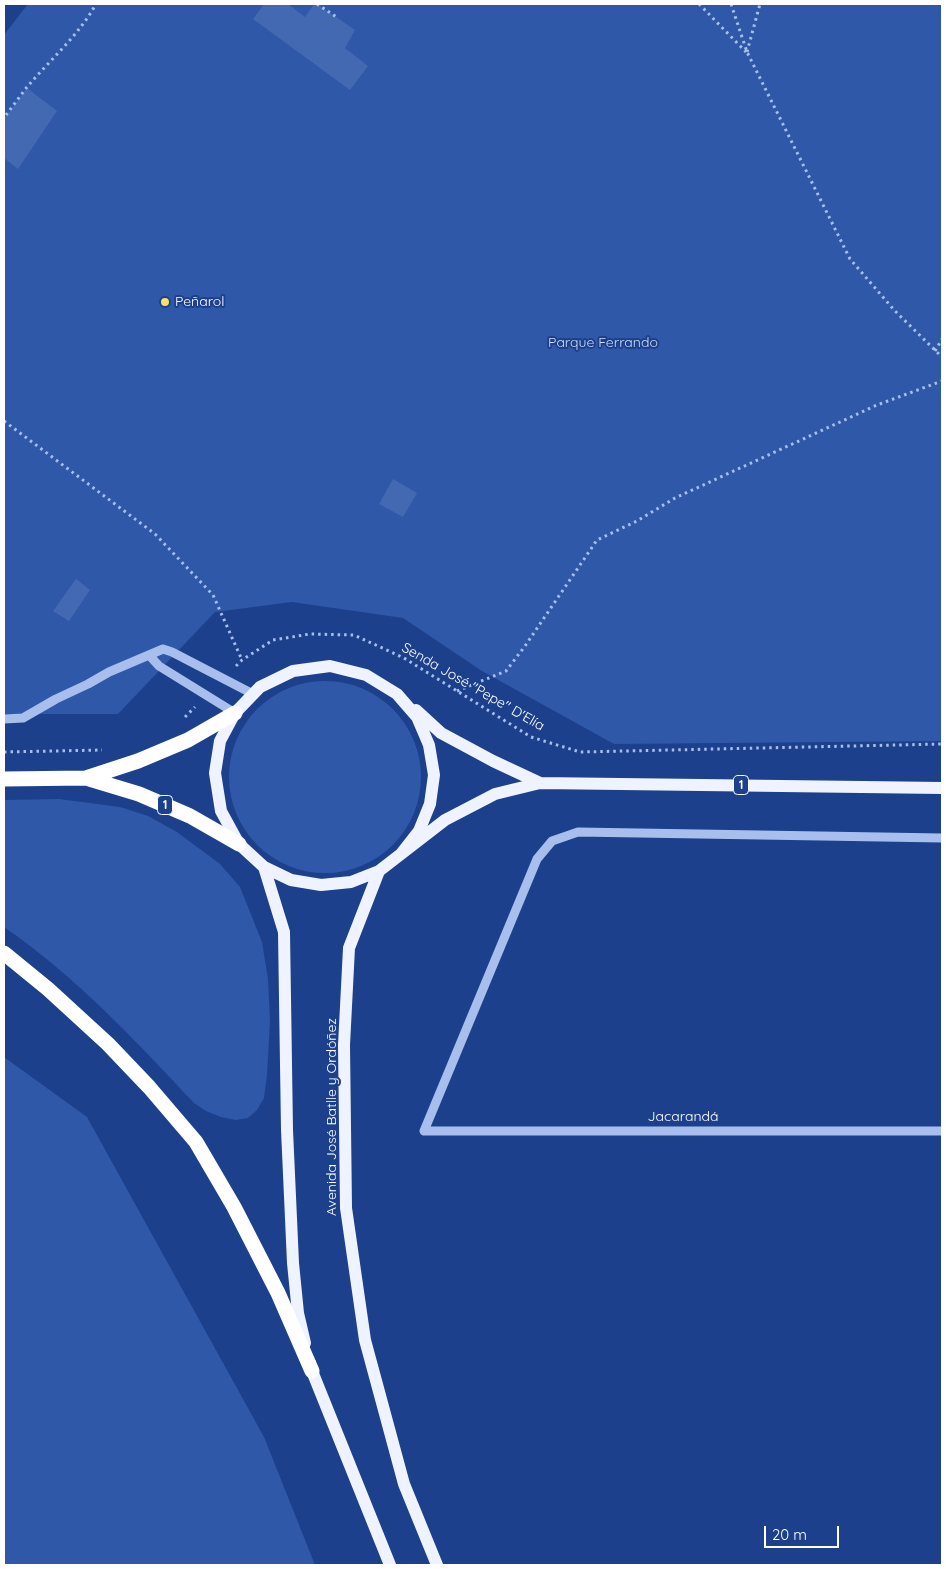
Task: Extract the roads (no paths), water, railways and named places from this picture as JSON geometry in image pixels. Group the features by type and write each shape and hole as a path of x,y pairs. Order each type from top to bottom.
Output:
{"highway":[{"name":"1","path":"4,779 86,778 138,761 188,740 235,712"},
{"name":"1","path":"86,778 148,798 190,816 239,844"},
{"path":"4,954 48,989 108,1044 149,1087 196,1142 234,1207 278,1293 312,1371"}],"main road":[{"name":"1","path":"540,783 493,761 441,733 397,694 366,675 330,666 293,670 260,687 235,712 220,742 215,773 220,811 239,844 264,867 291,880 321,885 351,882 379,871 445,820 495,794 540,783 942,788"},
{"name":"1","path":"397,694 417,717 430,745 434,775 430,804 419,831 401,854"},
{"path":"264,867 284,932 287,1130 293,1264 298,1313 312,1371 390,1565"},
{"name":"Avenida José Batlle y Ordóñez","path":"379,871 350,948 344,1045 346,1208 365,1340 404,1484 437,1565"}],"street":[{"path":"4,719 23,718 109,672 163,648 253,694"},
{"path":"149,655 159,666 235,712"},
{"name":"Jacarandá","path":"942,838 578,832 552,841 537,859 424,1131 942,1131"}],"place":[{"name":"Peñarol","path":"165,302"}],"park label":[{"name":"Parque Ferrando","path":"603,343"}]}
